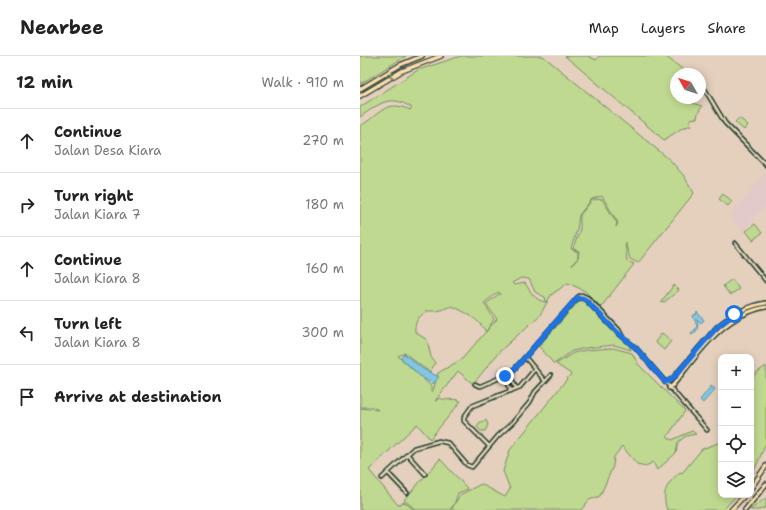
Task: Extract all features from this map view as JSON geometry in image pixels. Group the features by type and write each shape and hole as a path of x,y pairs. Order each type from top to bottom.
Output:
{"highway":[{"path":"360,89 400,65 422,56"},
{"path":"360,96 402,71 441,56"},
{"path":"754,484 766,466"},
{"path":"745,510 766,484"},
{"path":"730,510 742,498"}],"main road":[{"path":"665,382 674,377 717,327 744,309 766,303"},
{"path":"669,388 719,330 742,315 766,308"}],"street":[{"path":"706,91 725,123 766,164"},
{"path":"735,243 766,281"},
{"path":"476,384 481,386 509,374 577,298 582,295 588,298 636,348 669,388 707,430"},
{"path":"525,357 545,381"},
{"path":"489,446 464,421 464,417 472,406 520,387 535,369"},
{"path":"509,374 516,388"},
{"path":"382,478 417,446 440,441 448,443 470,467 472,466 513,422 530,402 535,392 550,375"},
{"path":"505,376 511,390"},
{"path":"408,454 425,474"},
{"path":"388,473 407,493"}],"shaded area":[{"path":"766,172 766,205 743,232 729,216"},
{"path":"499,368 502,375 489,380 486,373"}],"green space":[{"path":"360,56 406,56 360,84"},
{"path":"461,56 543,56 670,160 684,176 694,193 638,263 630,259 625,242 627,261 634,264 601,307 585,291 568,283 551,295 540,315 500,351 473,384 458,371 435,401 440,398 445,400 454,399 461,401 430,439 417,424 369,470 398,505 404,502 415,510 360,510 360,408 378,410 373,407 360,407 360,126 388,107 394,106 410,110 412,108 397,101 385,102 379,104 360,117 360,107 418,70","holes":["602,196 618,223 616,227 617,223 602,199 592,200 580,215 580,229 573,249 579,251 578,258 578,252 571,249 577,229 579,215 592,199","521,278 529,279 535,292 545,297 546,302 536,298 525,283 514,285 512,283","498,292 501,294 486,304 497,319 487,331 494,319 484,303","452,306 467,313 480,323 486,332 462,359 438,373 433,391 431,392 431,386 398,356 405,353 430,372 435,363 431,357 427,340 415,332 416,322 419,317 427,311 438,311"]},
{"path":"565,56 588,56 596,60 599,56 665,56 681,68 670,68 670,104 695,104 702,106 697,118 690,119 690,123 692,125 682,128 664,140"},
{"path":"739,118 748,125 744,130 735,122"},
{"path":"723,194 732,201 728,206 719,199"},
{"path":"755,224 762,233 753,240 746,231"},
{"path":"732,279 739,289 730,295 723,286"},
{"path":"674,285 679,290 663,303 661,302"},
{"path":"580,300 587,302 628,344 631,350 614,345 586,348 572,351 554,364 539,346"},
{"path":"662,333 671,341 664,350 655,342"},
{"path":"613,348 632,353 638,364 685,411 667,437 672,440 692,431 696,434 686,436 678,442 676,453 657,470 653,462 646,466 637,464 622,446 614,457 613,466 600,496 589,500 581,510 451,510 460,495 481,484 505,497 510,489 503,471 510,450 571,374 556,364 573,353 587,350"},
{"path":"766,366 766,443 754,471 754,376"},
{"path":"486,420 488,425 485,431 481,431 477,427 479,423"},
{"path":"718,443 718,498 734,498 723,510 667,510 665,503 666,488 680,472 682,473 702,449"},
{"path":"440,459 468,489 458,493 454,505 449,510 416,510 404,500"},
{"path":"766,498 766,507 759,510 750,510"}],"water":[{"path":"697,312 704,320 701,323 697,319 698,328 692,335 691,333 697,326 693,316 695,314 696,315"},
{"path":"404,354 423,369 439,377 433,384 421,377 401,358"},
{"path":"711,386 715,389 703,403 700,400"}],"route":[{"path":"505,376 511,373 577,298 586,300 617,332 636,348 665,382 671,380 717,327 734,314"}]}
